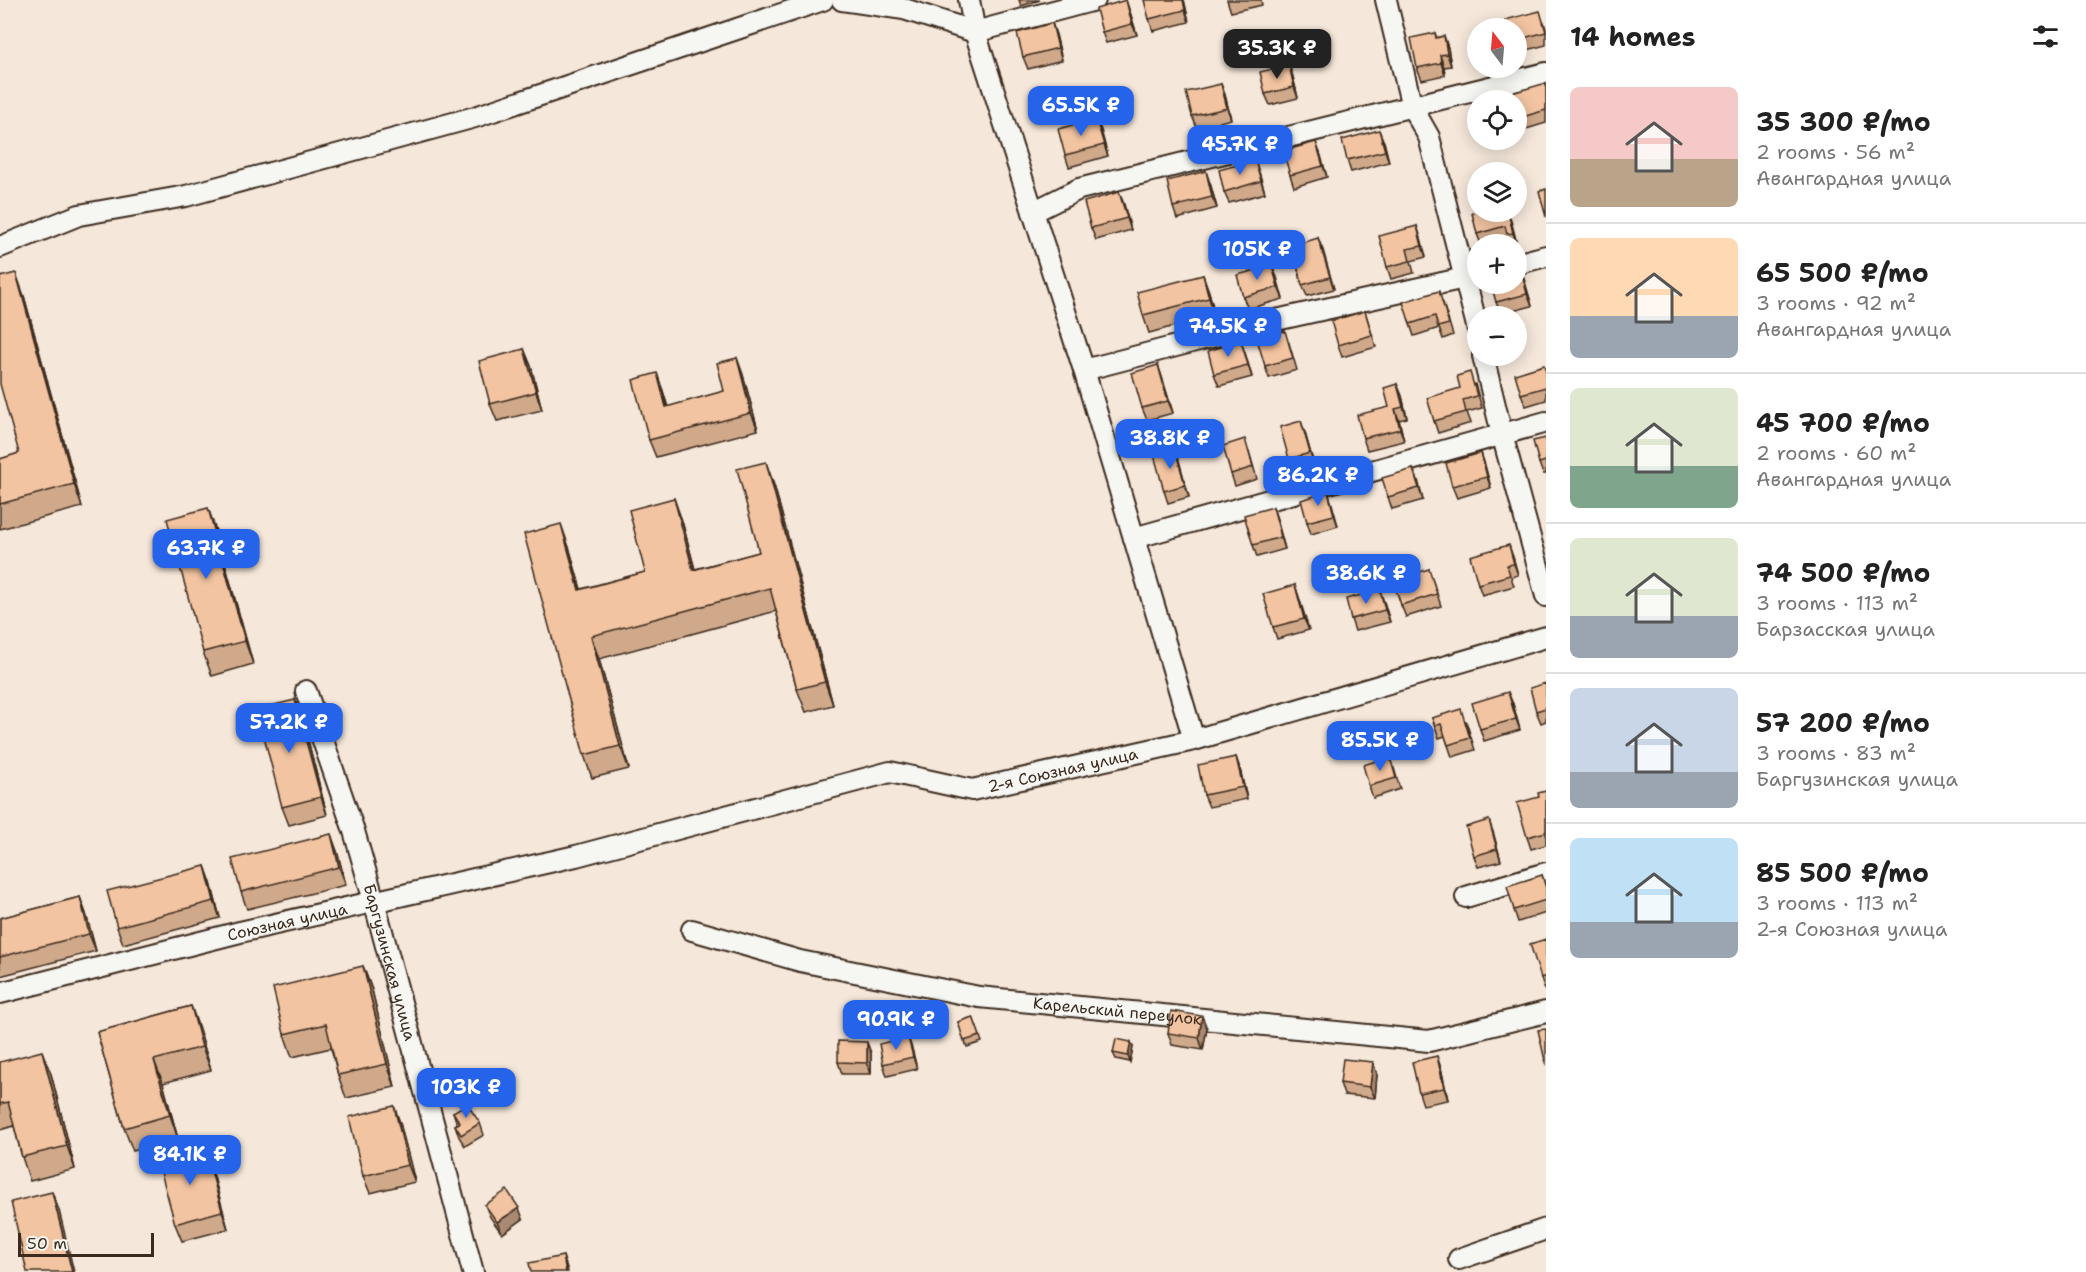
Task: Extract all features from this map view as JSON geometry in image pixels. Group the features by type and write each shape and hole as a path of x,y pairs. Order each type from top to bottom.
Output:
{"street":[{"path":"0,247 79,215 186,196 475,117 823,0"},
{"path":"842,0 904,9 975,32 1095,0"},
{"path":"969,0 975,32 1084,370 1194,740"},
{"path":"1386,0 1412,107 1429,137 1467,261"},
{"path":"1033,212 1079,189 1546,73"},
{"path":"1527,261 1546,256"},
{"path":"1084,370 1276,320 1467,278"},
{"path":"1485,366 1546,596"},
{"path":"1134,537 1546,422"},
{"name":"2-я Союзная улица","path":"576,856 890,772 972,790 1194,740 1546,637"},
{"name":"Баргузинская улица","path":"306,691 354,831 473,1272"},
{"name":"Союзная улица","path":"0,993 217,938 576,856"},
{"path":"1466,897 1546,873"},
{"name":"Карельский переулок","path":"692,930 800,961 979,997 1406,1039 1429,1041 1546,1012"},
{"path":"1459,1259 1546,1229"}],"building":[{"path":"1126,0 1132,24 1102,32 1096,9"},
{"path":"1144,0 1183,0 1185,10 1149,19"},
{"path":"1540,11 1546,32 1527,37 1527,18 1513,18"},
{"path":"1052,23 1058,48 1023,57 1017,33"},
{"path":"1435,33 1436,38 1444,36 1447,54 1440,55 1441,63 1417,68 1411,38"},
{"path":"1289,65 1294,87 1265,94 1260,72"},
{"path":"1546,83 1546,110 1527,116 1527,90 1522,90"},
{"path":"1221,84 1227,108 1192,116 1186,92"},
{"path":"1096,119 1104,145 1065,155 1058,129"},
{"path":"1379,130 1385,151 1347,160 1342,140"},
{"path":"1316,142 1323,166 1290,175 1283,151"},
{"path":"1255,160 1261,181 1224,192 1219,170"},
{"path":"1206,171 1212,197 1173,207 1167,181"},
{"path":"1546,189 1546,217 1539,191"},
{"path":"1119,192 1127,218 1091,228 1084,202"},
{"path":"1474,222 1510,222 1513,233 1507,234 1505,226 1477,234"},
{"path":"1417,226 1422,246 1407,249 1410,261 1387,267 1379,236"},
{"path":"1318,238 1330,277 1302,285 1292,246"},
{"path":"1272,266 1278,287 1243,297 1237,275"},
{"path":"16,273 74,484 0,504 0,459 19,453 0,384 0,277"},
{"path":"1203,275 1209,298 1143,315 1137,292"},
{"path":"1439,291 1449,324 1438,327 1435,316 1410,324 1403,302"},
{"path":"1494,294 1527,294 1496,302"},
{"path":"1365,311 1372,335 1338,345 1331,321"},
{"path":"1285,331 1293,358 1265,366 1257,339"},
{"path":"1241,341 1248,365 1214,374 1208,351"},
{"path":"524,349 536,392 490,404 479,361"},
{"path":"737,358 751,413 649,440 633,380 657,373 666,407 724,391 717,363"},
{"path":"1158,365 1168,401 1142,408 1132,373"},
{"path":"1544,365 1546,387 1521,394 1515,374"},
{"path":"1470,372 1477,396 1463,400 1466,412 1434,421 1427,398 1460,388 1457,376"},
{"path":"1397,384 1403,407 1395,409 1400,429 1363,438 1357,415 1389,407 1384,388"},
{"path":"1301,421 1310,453 1289,459 1280,427"},
{"path":"1546,438 1546,461 1539,463 1533,441"},
{"path":"1245,439 1253,467 1231,474 1223,446"},
{"path":"1175,449 1185,485 1164,491 1154,455"},
{"path":"1481,453 1487,477 1452,486 1446,463"},
{"path":"766,462 825,682 797,689 770,588 591,636 620,746 584,755 524,534 561,524 579,590 645,572 629,510 674,498 693,570 759,552 737,469"},
{"path":"1413,469 1419,488 1388,497 1382,478"},
{"path":"1328,492 1334,515 1307,522 1301,500"},
{"path":"1273,507 1281,537 1253,545 1244,515"},
{"path":"208,508 245,641 203,652 167,519"},
{"path":"1509,545 1514,564 1507,565 1510,575 1478,584 1470,556"},
{"path":"1429,569 1437,594 1401,605 1393,580"},
{"path":"1295,585 1304,619 1273,627 1263,594"},
{"path":"1380,590 1385,610 1351,619 1346,599"},
{"path":"1546,683 1546,708 1536,711 1530,688"},
{"path":"1508,692 1516,719 1480,729 1472,703"},
{"path":"295,700 321,797 282,807 257,709"},
{"path":"1461,709 1470,738 1448,745 1441,724 1435,726 1432,718"},
{"path":"1236,757 1243,787 1204,795 1198,765"},
{"path":"1390,757 1396,778 1369,786 1363,765"},
{"path":"1546,791 1546,832 1527,837 1517,803 1539,797 1538,793"},
{"path":"1489,820 1497,849 1474,856 1466,827"},
{"path":"331,834 339,867 241,892 232,859"},
{"path":"205,866 214,901 117,927 107,891"},
{"path":"1542,875 1546,888 1546,900 1514,910 1507,886"},
{"path":"80,897 89,934 0,957 0,918"},
{"path":"1546,939 1546,976 1541,978 1530,944"},
{"path":"363,966 387,1064 338,1075 326,1024 284,1034 273,988"},
{"path":"191,1006 202,1047 154,1060 170,1115 124,1128 97,1032"},
{"path":"1171,1011 1202,1016 1199,1038 1168,1033"},
{"path":"973,1017 980,1036 964,1041 958,1022"},
{"path":"1546,1029 1546,1065 1538,1030"},
{"path":"908,1037 913,1057 883,1064 879,1044"},
{"path":"1116,1039 1131,1042 1128,1056 1113,1053"},
{"path":"838,1041 867,1042 867,1063 838,1062"},
{"path":"42,1051 67,1146 22,1157 8,1102 0,1104 0,1062"},
{"path":"1437,1056 1444,1088 1419,1093 1412,1062"},
{"path":"1343,1059 1373,1062 1370,1087 1340,1083"},
{"path":"467,1104 480,1123 461,1135 455,1125 460,1123 453,1112"},
{"path":"394,1106 408,1165 363,1176 349,1117"},
{"path":"205,1149 222,1211 175,1224 158,1161"},
{"path":"507,1190 519,1208 497,1222 485,1205"},
{"path":"52,1192 72,1272 27,1272 11,1202"},
{"path":"563,1256 566,1272 531,1272 529,1263"}]}
